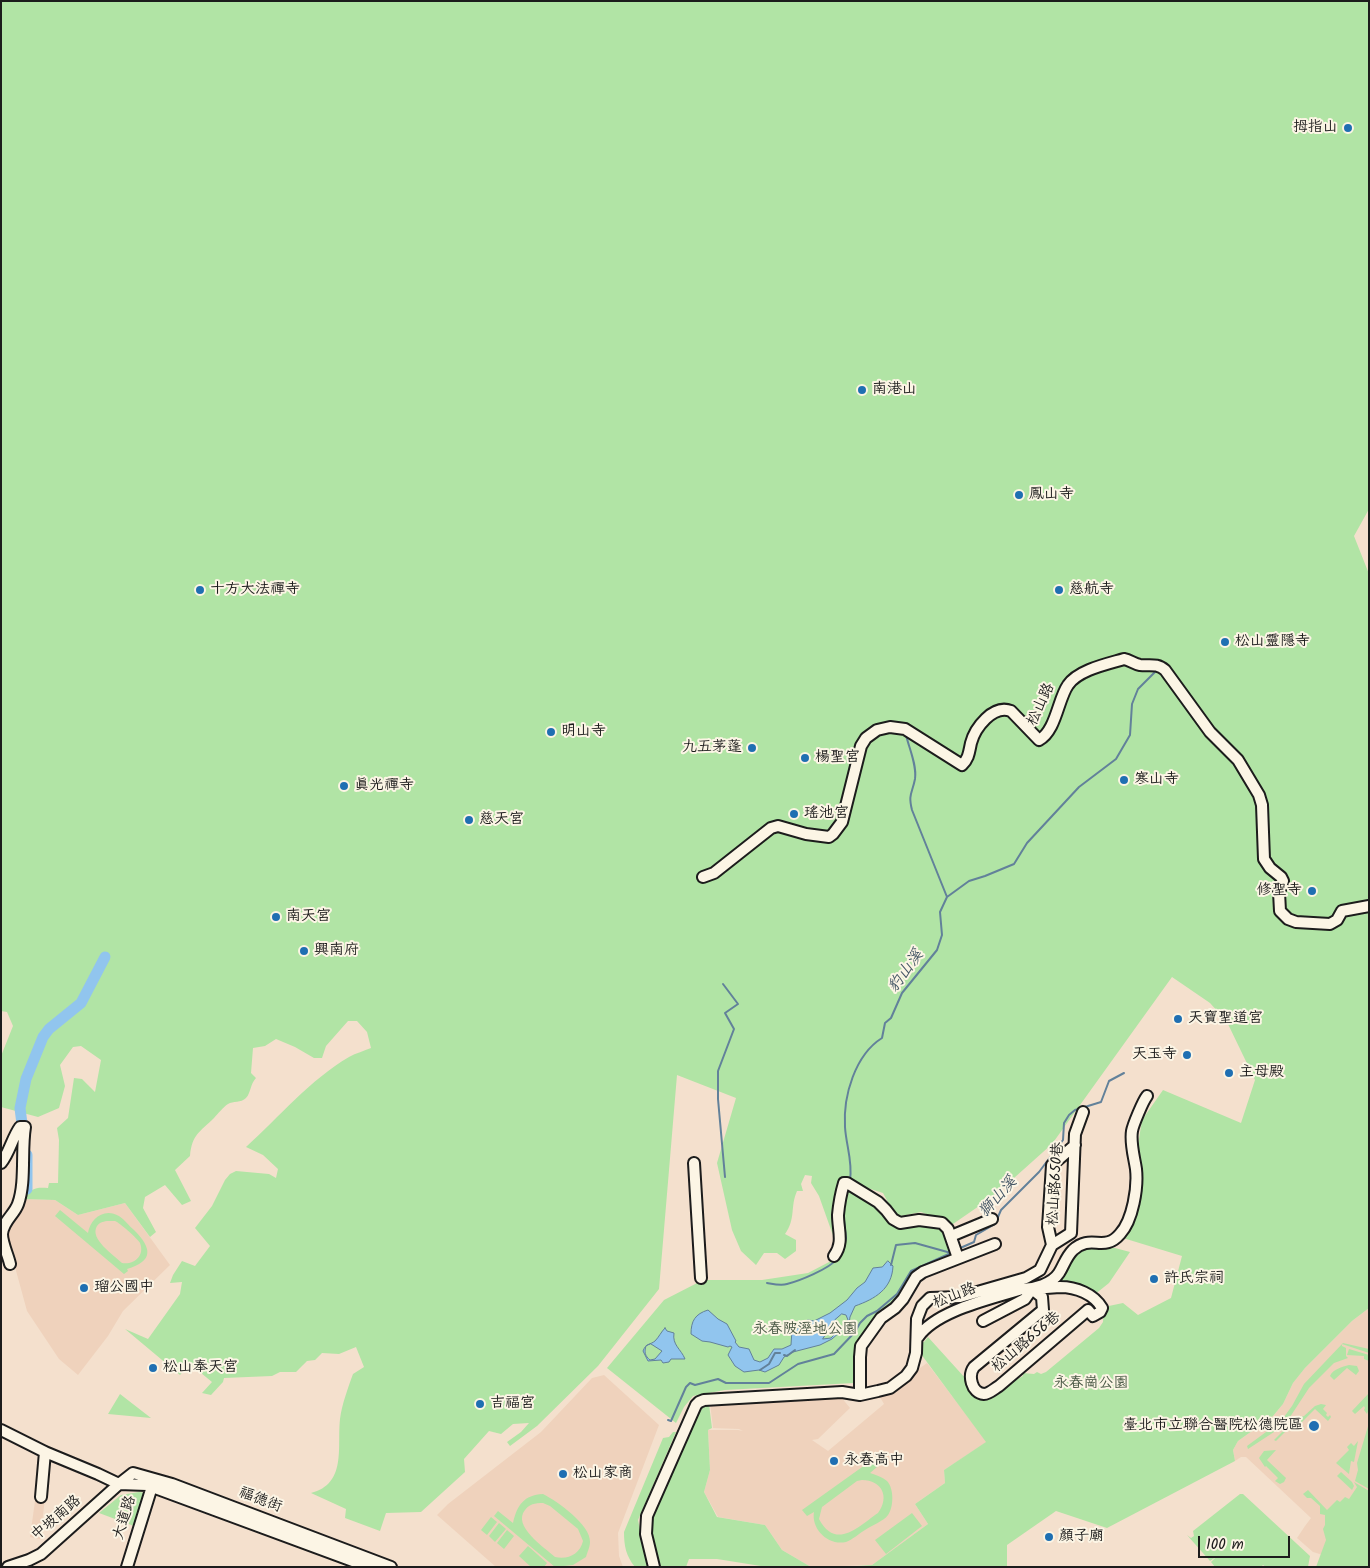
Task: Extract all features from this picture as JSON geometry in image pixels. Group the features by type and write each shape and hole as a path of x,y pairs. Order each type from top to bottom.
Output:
{"street":[{"name":"松山路","path":"703,877 714,873 771,828 778,826 806,834 829,837 833,834 842,822 861,746 866,738 877,730 890,727 905,729 962,765 970,755 971,743 976,732 986,719 996,711 1006,709 1011,711 1040,740 1045,736 1051,725 1068,684 1082,673 1124,659 1138,665 1160,666 1165,670 1210,732 1238,760 1259,795 1262,805 1264,860 1283,881 1279,892 1280,911 1288,919 1296,922 1330,924 1337,920 1342,911 1369,906"},
{"name":"松山路","path":"918,1337 923,1329 944,1315 1022,1289 1045,1289 1057,1276 1074,1249 1085,1243 1111,1243 1125,1228 1130,1214 1137,1180 1131,1142 1132,1129 1147,1096"},
{"name":"松山路650巷","path":"918,1337 917,1318 922,1306 930,1298 960,1297 1026,1278 1040,1270 1052,1245 1071,1233 1075,1134 1083,1112"},
{"path":"1,1163 20,1127 25,1127 18,1205 4,1225 2,1234 10,1264"},
{"path":"1052,1245 1048,1227 1052,1165 1075,1146"},
{"path":"694,1163 701,1278"},
{"path":"839,1255 834,1256 838,1251 840,1242 838,1215 844,1183 849,1184 878,1202 893,1220 900,1223 919,1220 942,1223 946,1226 957,1253"},
{"path":"951,1236 992,1219"},
{"path":"860,1395 861,1346 881,1318 895,1308 903,1299 916,1277 957,1253 995,1244"},
{"name":"松山路656巷","path":"1074,1287 1096,1300 1102,1308 1094,1316 1088,1310 990,1393 979,1392 971,1380 970,1372 1043,1310 1045,1289 1074,1287"},
{"path":"983,1321 1026,1299 1032,1289"},
{"path":"654,1567 646,1534 647,1516 694,1408 699,1402 842,1392 860,1395 890,1388 906,1376 912,1368 918,1337"},
{"path":"1,1430 45,1452 119,1484"},
{"path":"41,1497 45,1452"},
{"name":"福德街","path":"119,1484 133,1474 153,1483 211,1498 373,1565 391,1567"},
{"name":"大道路","path":"127,1567 153,1483"},
{"name":"中坡南路","path":"8,1567 42,1554 119,1484"}],"shaded area":[{"name":"瑠公國中","path":"24,1199 55,1200 78,1215 125,1203 170,1265 123,1311 108,1336 78,1375 59,1359 27,1311 6,1234 8,1225"},
{"name":"臺北市立聯合醫院松德院區","path":"1369,1308 1369,1550 1333,1558 1313,1552 1297,1538 1311,1518 1246,1457 1241,1457 1235,1461 1233,1450 1238,1441 1273,1416 1283,1404 1293,1383 1305,1368 1352,1321"},
{"name":"永春高中","path":"927,1363 987,1442 944,1470 945,1483 915,1504 928,1524 872,1565 811,1567 782,1550 765,1525 718,1517 704,1492 710,1470 708,1430 743,1431 739,1429 713,1428 710,1403 841,1397 850,1408 818,1439 812,1440 828,1451 884,1404 880,1397"},
{"name":"松山家商","path":"604,1375 659,1425 618,1533 619,1556 623,1567 496,1567 437,1515 448,1504 541,1432 592,1378"},
{"path":"41,1458 50,1459 40,1539 30,1537"}],"green space":[{"name":"永春崗公園","path":"1,1 1369,1 1369,509 1354,536 1369,574 1369,1308 1352,1321 1305,1368 1293,1383 1283,1404 1273,1416 1238,1441 1233,1450 1235,1461 1107,1528 1056,1511 1007,1545 1007,1567 843,1567 872,1565 928,1524 915,1504 945,1483 944,1470 986,1442 921,1354 920,1343 924,1342 928,1337 966,1379 970,1392 977,1392 1008,1384 1023,1376 1023,1373 1034,1374 1037,1372 1041,1374 1046,1372 1099,1328 1103,1322 1104,1307 1123,1303 1138,1315 1171,1298 1182,1256 1123,1238 1142,1120 1163,1090 1241,1123 1255,1080 1227,1022 1210,1003 1172,977 1052,1144 995,1195 953,1224 921,1212 896,1217 883,1193 849,1182 833,1212 835,1241 819,1196 811,1183 812,1176 805,1175 801,1184 803,1191 797,1191 791,1223 785,1234 796,1240 796,1251 785,1259 777,1253 764,1253 756,1265 741,1251 732,1230 717,1163 736,1098 677,1075 659,1289 598,1366 537,1426 510,1446 507,1442 521,1432 529,1423 513,1424 501,1434 489,1431 464,1459 465,1472 421,1512 386,1513 380,1531 345,1518 346,1509 311,1493 330,1482 335,1473 338,1463 340,1419 344,1402 353,1374 364,1367 356,1347 339,1354 322,1353 315,1360 307,1361 296,1372 280,1372 272,1376 224,1378 223,1382 211,1395 202,1393 212,1382 190,1364 180,1375 125,1329 148,1339 180,1294 182,1282 170,1283 173,1275 182,1261 195,1266 210,1246 195,1228 212,1206 230,1174 236,1171 269,1174 276,1178 278,1169 263,1155 246,1147 322,1076 349,1057 371,1048 367,1032 357,1021 348,1021 326,1046 322,1058 314,1058 276,1039 265,1046 253,1048 251,1073 256,1078 248,1096 242,1101 226,1105 201,1130 195,1138 190,1156 175,1170 191,1201 182,1205 165,1185 145,1197 143,1208 156,1232 150,1237 125,1203 78,1215 55,1200 24,1199 34,1189 48,1188 49,1183 58,1183 59,1140 57,1128 68,1118 74,1078 82,1079 95,1092 101,1060 81,1046 73,1047 60,1065 65,1086 59,1108 38,1117 1,1107 1,1056 13,1026 7,1012 1,1011"},
{"name":"永春陂溼地公園","path":"846,1189 870,1197 893,1223 913,1222 943,1228 954,1256 913,1273 900,1298 857,1350 854,1383 725,1390 693,1396 684,1407 676,1423 607,1368 664,1300 703,1280 762,1280 808,1273 833,1260 844,1250 843,1205"},
{"path":"60,1210 88,1233 92,1223 99,1216 108,1213 119,1216 144,1243 147,1248 146,1258 136,1266 127,1269 128,1271 124,1274 55,1216","holes":["101,1222 117,1222 140,1243 140,1256 131,1263 122,1263 108,1251 96,1236 97,1226"]},
{"path":"1084,1247 1115,1248 1130,1252 1109,1283 1094,1295 1066,1283 1056,1281 1075,1252"},
{"path":"1342,1344 1346,1348 1346,1356 1348,1358 1334,1363 1309,1388 1290,1417 1274,1432 1248,1449 1247,1446 1281,1421 1304,1384"},
{"path":"1342,1344 1369,1349 1369,1353"},
{"path":"1349,1349 1369,1355 1369,1361 1364,1359 1364,1356 1347,1355"},
{"path":"1349,1365 1357,1366 1359,1371 1356,1375 1347,1368 1334,1380 1330,1376 1335,1370"},
{"path":"1369,1393 1369,1409 1367,1414 1364,1406 1355,1414 1352,1411"},
{"path":"120,1394 151,1418 108,1414"},
{"path":"709,1404 712,1428 708,1430 710,1470 704,1492 717,1517 765,1525 782,1550 811,1567 767,1567 717,1559 689,1559 686,1567 657,1567 648,1534 649,1516 695,1409"},
{"path":"1326,1405 1323,1409 1328,1417 1330,1415 1331,1417 1328,1421 1315,1409 1298,1426 1294,1423 1276,1441 1274,1440 1295,1419 1304,1416 1315,1406"},
{"path":"1369,1423 1369,1489 1355,1481 1358,1470 1357,1463"},
{"path":"673,1432 676,1432 638,1520 648,1567 635,1567 626,1551 624,1532 663,1438 669,1437"},
{"path":"1358,1441 1354,1462 1351,1461 1349,1474 1336,1463 1349,1450 1347,1447 1351,1443 1354,1446"},
{"path":"1276,1450 1267,1460 1286,1478 1280,1484 1275,1481 1278,1478 1265,1467 1259,1458 1264,1451"},
{"path":"872,1460 877,1467 870,1473 887,1481 891,1488 891,1507 886,1517 846,1542 839,1543 827,1539 815,1524 814,1512 807,1516 802,1510","holes":["857,1481 875,1483 882,1490 882,1507 878,1513 848,1533 840,1535 826,1528 819,1519 822,1507"]},
{"path":"1341,1472 1352,1482 1354,1486 1352,1490 1337,1476"},
{"path":"1354,1482 1369,1491 1369,1567 1316,1567 1326,1540 1323,1529 1325,1515 1320,1514 1320,1506 1303,1494 1308,1490 1327,1510 1337,1500 1340,1502 1345,1497 1349,1499 1357,1487"},
{"path":"139,1492 146,1493 134,1526 99,1513 121,1495"},
{"path":"543,1494 556,1502 572,1514 585,1528 590,1542 586,1557 573,1565 555,1567 494,1516 498,1511 513,1523 522,1502 536,1495","holes":["543,1503 550,1506 578,1529 583,1541 576,1553 569,1557 555,1557 531,1536 523,1523 522,1516 530,1505"]},
{"path":"1240,1494 1243,1494 1310,1556 1308,1567 1266,1567 1263,1565 1261,1567 1215,1567 1211,1562 1216,1557 1210,1561 1187,1535 1191,1538 1194,1536 1193,1531"},
{"path":"912,1513 922,1526 886,1554 875,1540"},
{"path":"491,1517 497,1522 487,1535 481,1530"},
{"path":"499,1523 506,1529 495,1542 489,1536"},
{"path":"507,1530 514,1536 504,1549 497,1543"},
{"path":"528,1546 547,1563 544,1567 531,1567 519,1556"}],"water":[{"path":"888,1261 893,1266 892,1274 886,1287 876,1296 855,1306 849,1324 832,1339 820,1345 793,1352 784,1357 779,1365 765,1372 759,1370 744,1372 735,1366 728,1355 732,1347 702,1341 691,1334 695,1319 708,1310 727,1324 739,1347 749,1349 754,1360 760,1362 768,1358 774,1349 782,1349 791,1345 792,1330 798,1328 800,1323 808,1320 814,1321 830,1313 847,1300 865,1282 873,1268 882,1267","holes":["842,1314 846,1315 848,1320 843,1327 837,1328 835,1320","830,1328 836,1330 836,1333 831,1338 823,1339"]},
{"path":"665,1328 667,1331 674,1333 676,1344 685,1359 671,1359 669,1362 663,1363 661,1360 648,1361 643,1351 644,1348 646,1346 655,1341","holes":["651,1344 662,1351 655,1359 650,1360 645,1354 645,1350 646,1346"]}],"waterway":[{"name":"豹山溪","path":"850,1180 851,1167 845,1115 846,1102 853,1077 865,1055 882,1038 885,1023 891,1018 902,993 937,950 942,935 940,912 947,897 969,881 1014,864 1027,843 1079,787 1116,759 1130,735 1132,704 1138,689 1155,672"},
{"path":"906,735 914,762 915,774 910,797 912,810 947,897"},
{"path":"22,1124 20,1108 26,1079 43,1037 49,1029 81,1003 105,957"},
{"path":"723,984 738,1004 725,1013 734,1029 718,1071 718,1099 725,1177"},
{"name":"獅山溪","path":"958,1249 974,1242 976,1235 995,1224 1001,1210 1039,1172 1063,1140 1064,1123 1069,1115 1075,1110 1101,1102 1109,1081 1124,1073"},
{"path":"27,1155 27,1189"},
{"name":"豹山溪","path":"843,1211 846,1238 844,1246"},
{"name":"獅山溪","path":"891,1265 896,1245 915,1243 951,1253"},
{"path":"668,1420 671,1421 686,1387 690,1383 695,1385 718,1379 726,1383 769,1383 798,1364 834,1354 867,1316 877,1311 897,1294 911,1271 951,1253"},
{"name":"豹山溪","path":"767,1283 782,1285 792,1282 821,1271 837,1259"},
{"name":"獅山溪","path":"784,1355 787,1356 795,1350"},
{"name":"獅山溪","path":"760,1370 769,1364 775,1353 780,1353"}],"place":[{"name":"拇指山","path":"1348,128"},
{"name":"南港山","path":"862,390"},
{"name":"鳳山寺","path":"1019,495"},
{"name":"十方大法禪寺","path":"200,590"},
{"name":"慈航寺","path":"1059,590"},
{"name":"松山靈隱寺","path":"1225,642"},
{"name":"明山寺","path":"551,732"},
{"name":"九五茅蓬","path":"752,748"},
{"name":"楊聖宮","path":"805,758"},
{"name":"寒山寺","path":"1124,780"},
{"name":"真光禪寺","path":"344,786"},
{"name":"瑤池宮","path":"794,814"},
{"name":"慈天宮","path":"469,820"},
{"name":"修聖寺","path":"1312,891"},
{"name":"南天宮","path":"276,917"},
{"name":"興南府","path":"304,951"},
{"name":"天寶聖道宮","path":"1178,1019"},
{"name":"天玉寺","path":"1187,1055"},
{"name":"主母殿","path":"1229,1073"},
{"name":"許氏宗祠","path":"1154,1279"},
{"name":"瑠公國中","path":"84,1288"},
{"name":"松山奉天宮","path":"153,1368"},
{"name":"吉福宮","path":"480,1404"},
{"name":"臺北市立聯合醫院松德院區","path":"1314,1426"},
{"name":"永春高中","path":"834,1461"},
{"name":"松山家商","path":"563,1474"},
{"name":"顏子廟","path":"1049,1537"}]}
